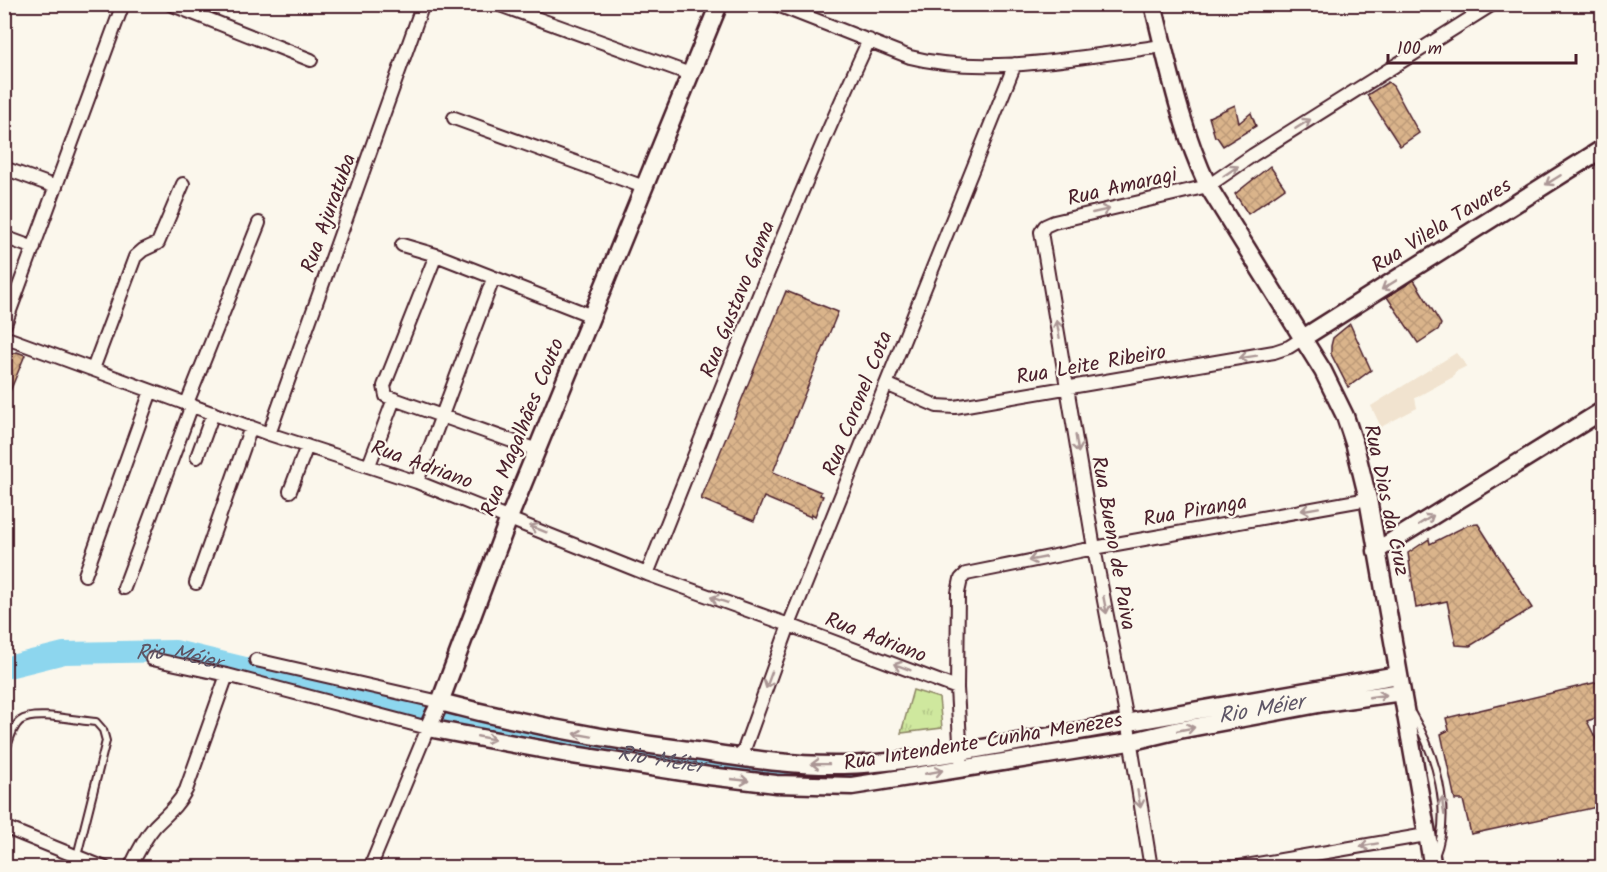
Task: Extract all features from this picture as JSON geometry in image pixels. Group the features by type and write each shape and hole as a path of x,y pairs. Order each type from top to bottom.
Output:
{"street":[{"path":"4,327 123,4"},
{"path":"170,4 311,60"},
{"name":"Rua Ajuratuba","path":"269,434 423,4"},
{"path":"496,4 690,74"},
{"name":"Rua Magalhães Couto","path":"370,867 434,715 537,450 719,4"},
{"path":"775,4 910,57 929,62 1015,64 1163,46"},
{"name":"Rua Dias da Cruz","path":"1153,4 1188,139 1208,186 1323,371 1345,416 1356,446 1368,499 1433,865"},
{"path":"1208,186 1253,155 1493,4"},
{"name":"Rua Gustavo Gama","path":"647,574 778,248 869,40"},
{"name":"Rua Coronel Cota","path":"741,758 789,624 1015,64"},
{"path":"454,118 644,187"},
{"name":"Rua Vilela Tavares","path":"1303,338 1602,149"},
{"path":"4,168 56,187"},
{"path":"93,369 135,257 142,250 156,245 161,238 183,184"},
{"name":"Rua Amaragi","path":"1045,226 1208,186"},
{"path":"124,588 189,404 259,223"},
{"name":"Rua Bueno de Paiva","path":"1045,226 1041,232 1151,867"},
{"path":"4,237 34,248"},
{"path":"402,245 436,255 592,316"},
{"path":"436,255 384,386 386,396 537,450"},
{"path":"417,482 493,279"},
{"name":"Rua Adriano","path":"4,337 269,434 417,482 647,574 789,624 957,688"},
{"name":"Rua Leite Ribeiro","path":"886,384 944,408 1274,352 1289,347 1303,338"},
{"path":"85,575 151,391"},
{"path":"369,465 394,399"},
{"path":"1376,551 1602,411"},
{"path":"197,457 213,413"},
{"path":"196,584 250,427"},
{"path":"290,491 307,446"},
{"name":"Rua Piranga","path":"957,688 958,593 961,579 971,572 1368,499"},
{"path":"152,659 434,715"},
{"path":"256,660 434,715"},
{"path":"130,867 141,845 155,826 180,802 186,790 226,675"},
{"name":"Rua Intendente Cunha Menezes","path":"434,715 573,755 708,777 852,786 961,759 1128,732 1398,675"},
{"path":"957,688 961,759"},
{"name":"Rua Intendente Cunha Menezes","path":"1128,732 1179,730 1324,703 1403,698"},
{"name":"Rua Intendente Cunha Menezes","path":"434,715 787,763 849,765 961,759"},
{"path":"4,826 105,867"},
{"path":"1234,867 1426,835"}],"lane":[{"path":"1403,698 1422,736 1440,788 1444,817 1441,841 1433,865"},
{"path":"4,756 14,729 19,722 27,718 38,716 96,722 101,727 106,741 77,856"}],"shaded area":[{"path":"1456,353 1467,366 1455,372 1453,377 1415,398 1417,408 1381,427 1371,406"}],"green space":[{"path":"913,690 939,698 942,728 901,733"}],"building":[{"path":"1388,82 1393,86 1419,133 1400,146 1367,95"},
{"path":"1235,105 1239,123 1251,113 1256,126 1223,146 1215,137 1209,117"},
{"path":"1270,166 1285,188 1248,214 1235,194"},
{"path":"1414,280 1441,324 1439,329 1418,343 1387,297"},
{"path":"786,291 838,312 773,472 821,492 820,495 823,496 815,516 812,514 811,517 764,497 754,521 701,499"},
{"path":"1350,324 1371,370 1348,387 1331,354 1331,346 1333,338"},
{"path":"17,352 25,355 4,406 4,375 12,354"},
{"path":"1478,524 1532,608 1470,646 1456,645 1447,601 1416,608 1408,553 1429,539 1430,544 1468,525"},
{"path":"1602,681 1602,716 1587,721 1602,751 1602,806 1471,834 1463,800 1455,800 1441,734 1449,730 1446,718"}],"waterway":[{"name":"Rio Méier","path":"4,668 64,653 175,651 422,711"},
{"name":"Rio Méier","path":"446,717 589,746 726,768 777,774 828,776 880,773"},
{"name":"Rio Méier","path":"1140,729 1197,719"},
{"name":"Rio Méier","path":"998,753 1115,734"}]}
